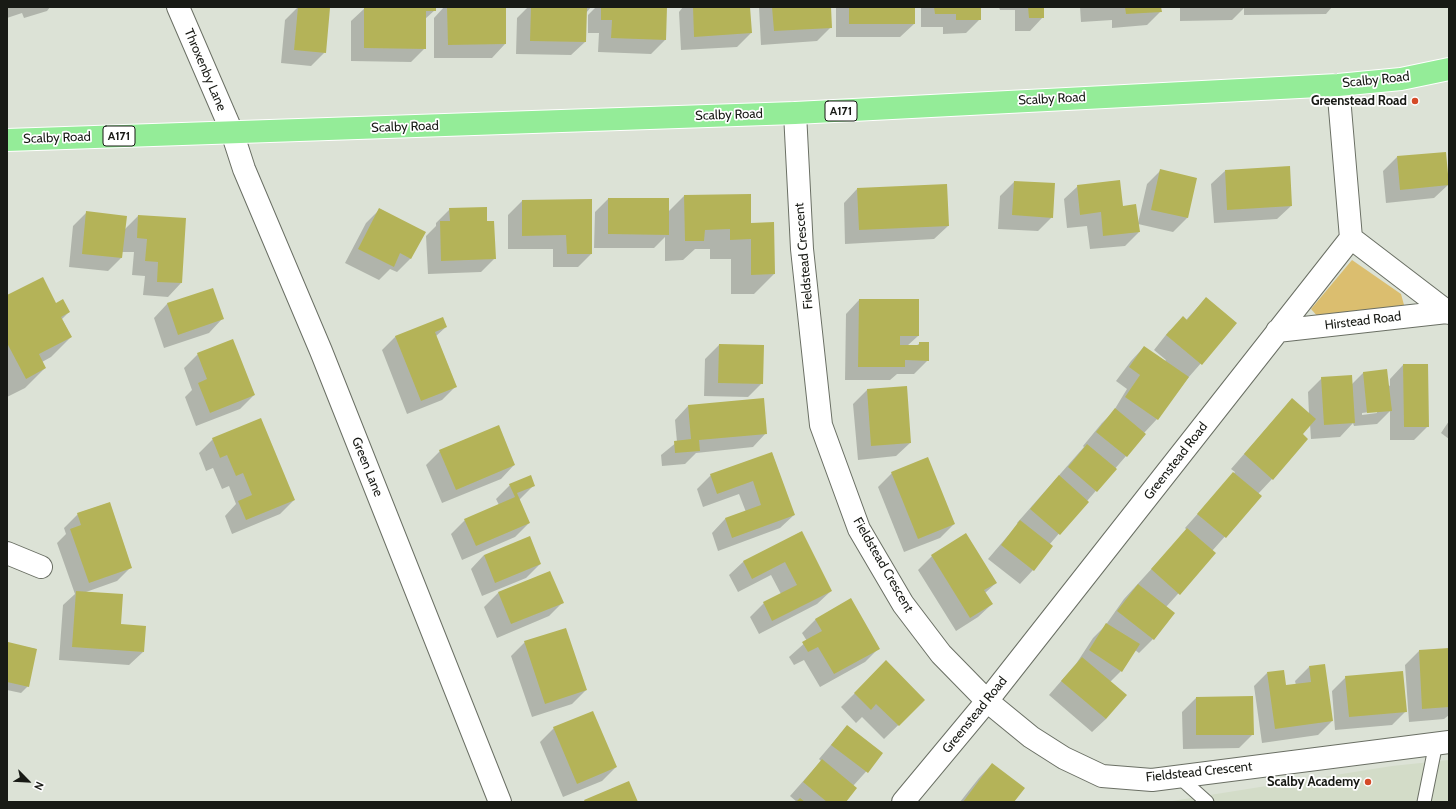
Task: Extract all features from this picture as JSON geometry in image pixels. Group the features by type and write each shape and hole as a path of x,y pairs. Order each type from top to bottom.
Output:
{"highway":[{"name":"Scalby Road","path":"7,140 795,113 1338,84 1401,79 1449,69"}],"street":[{"name":"Throxenby Lane","path":"178,7 232,132"},
{"path":"1338,84 1351,238 1448,312"},
{"name":"Fieldstead Crescent","path":"795,113 802,250 821,425 859,529 903,604 941,654 987,701 1031,737 1064,758 1102,776 1152,780 1443,742"},
{"name":"Green Lane","path":"232,132 244,169 321,351 500,802"},
{"name":"Greenstead Road","path":"903,802 987,701 1351,238"},
{"name":"Hirstead Road","path":"1277,331 1448,312"},
{"path":"7,552 41,567"}],"lane":[{"path":"1424,802 1443,742"},
{"path":"1178,776 1207,802"}],"shaded area":[{"path":"1352,260 1401,294 1404,305 1319,318 1311,309"},
{"name":"Scalby Academy","path":"1449,760 1449,802 1166,802 1392,766"}],"building":[{"path":"298,7 330,8 326,53 294,50"},
{"path":"364,7 436,7 436,11 426,11 426,49 364,48"},
{"path":"447,7 506,7 506,44 448,45"},
{"path":"531,7 587,7 586,42 530,41"},
{"path":"601,7 667,7 666,40 611,38 612,20 601,20"},
{"path":"693,7 750,7 752,33 694,37"},
{"path":"772,7 831,7 832,28 774,31"},
{"path":"849,7 915,7 915,24 849,24"},
{"path":"934,7 981,7 981,20 956,20 956,14 935,14"},
{"path":"1028,7 1044,7 1044,18 1029,18"},
{"path":"1125,7 1161,7 1162,12 1126,14"},
{"path":"1446,152 1449,185 1400,190 1397,156"},
{"path":"1290,166 1292,206 1227,210 1225,170"},
{"path":"1160,169 1197,178 1188,218 1151,210"},
{"path":"1120,180 1123,206 1136,204 1140,232 1103,236 1101,212 1080,215 1077,185"},
{"path":"1014,181 1055,183 1053,218 1012,215"},
{"path":"947,184 949,226 859,230 857,188"},
{"path":"751,194 751,223 774,222 775,274 751,275 751,239 730,240 730,229 705,230 704,241 685,241 684,195"},
{"path":"608,198 669,198 669,235 608,234"},
{"path":"592,199 592,254 567,254 566,235 522,236 522,200"},
{"path":"487,207 487,221 494,221 496,259 441,261 440,221 450,221 449,208"},
{"path":"379,208 426,232 411,259 400,253 394,267 358,249"},
{"path":"86,211 127,216 122,258 82,254"},
{"path":"138,215 186,218 182,283 157,282 158,262 145,261 147,239 137,238"},
{"path":"43,277 56,303 63,299 70,312 61,317 72,337 39,354 46,368 26,379 7,343 7,295"},
{"path":"213,288 224,319 178,335 167,303"},
{"path":"1206,297 1237,323 1202,365 1166,335 1183,316 1187,320"},
{"path":"859,299 919,299 919,336 900,336 900,345 919,345 919,342 929,342 929,361 905,360 905,367 858,367"},
{"path":"443,317 447,327 435,332 457,387 421,401 395,336"},
{"path":"233,339 255,395 210,413 198,383 207,379 197,353"},
{"path":"719,344 764,345 763,384 718,383"},
{"path":"1144,346 1189,377 1158,420 1125,397 1140,375 1129,367"},
{"path":"1403,364 1428,364 1429,427 1404,427"},
{"path":"1387,369 1392,411 1367,413 1363,372"},
{"path":"1352,375 1355,423 1324,425 1321,377"},
{"path":"907,386 911,443 871,446 867,389"},
{"path":"764,398 767,434 699,440 700,451 675,453 674,441 691,439 688,405"},
{"path":"1292,398 1316,419 1303,434 1308,439 1273,480 1244,454"},
{"path":"1115,408 1146,434 1127,457 1096,432"},
{"path":"261,418 295,500 246,520 238,501 252,495 243,473 236,476 227,455 220,458 212,438"},
{"path":"499,425 515,465 456,490 439,450"},
{"path":"1087,444 1117,469 1097,492 1068,467"},
{"path":"772,452 795,515 732,538 725,518 761,505 753,481 717,494 710,474"},
{"path":"928,457 955,524 918,539 891,472"},
{"path":"1233,472 1262,496 1226,538 1197,514"},
{"path":"531,475 535,486 517,493 530,523 476,546 464,519 515,497 509,484"},
{"path":"1059,475 1089,502 1060,535 1030,509"},
{"path":"110,502 132,568 89,583 70,529 81,525 77,513"},
{"path":"1020,520 1053,546 1034,571 1001,545"},
{"path":"1187,528 1216,553 1180,595 1151,569"},
{"path":"802,531 832,591 772,621 763,602 797,585 785,562 752,579 743,561"},
{"path":"966,533 997,583 984,590 993,604 970,618 931,555"},
{"path":"530,536 541,564 495,583 484,555"},
{"path":"550,571 564,603 511,624 498,592"},
{"path":"1138,584 1175,613 1154,640 1117,611"},
{"path":"76,591 123,594 121,624 146,626 144,652 72,647"},
{"path":"851,598 880,649 834,674 818,647 808,652 802,642 822,631 815,619"},
{"path":"1106,623 1140,644 1122,672 1089,650"},
{"path":"566,628 587,690 545,704 524,641"},
{"path":"8,642 37,649 29,687 7,682"},
{"path":"1449,648 1449,707 1422,709 1419,650"},
{"path":"1082,657 1127,695 1106,719 1061,681"},
{"path":"886,660 925,700 899,726 876,704 871,710 854,693"},
{"path":"1325,664 1333,721 1275,729 1267,672 1284,670 1286,685 1311,682 1309,666"},
{"path":"1403,671 1407,712 1349,717 1345,676"},
{"path":"1253,696 1254,735 1196,735 1196,697"},
{"path":"593,711 617,767 577,784 553,727"},
{"path":"847,725 883,753 868,773 831,745"},
{"path":"822,759 857,788 846,802 827,802 803,782"},
{"path":"992,763 1025,788 1014,802 963,802"},
{"path":"629,781 638,802 585,802 584,800"},
{"path":"800,798 805,802 796,802"}],"place":[{"name":"Greenstead Road","path":"1415,101"},
{"name":"Scalby Academy","path":"1368,782"}]}
